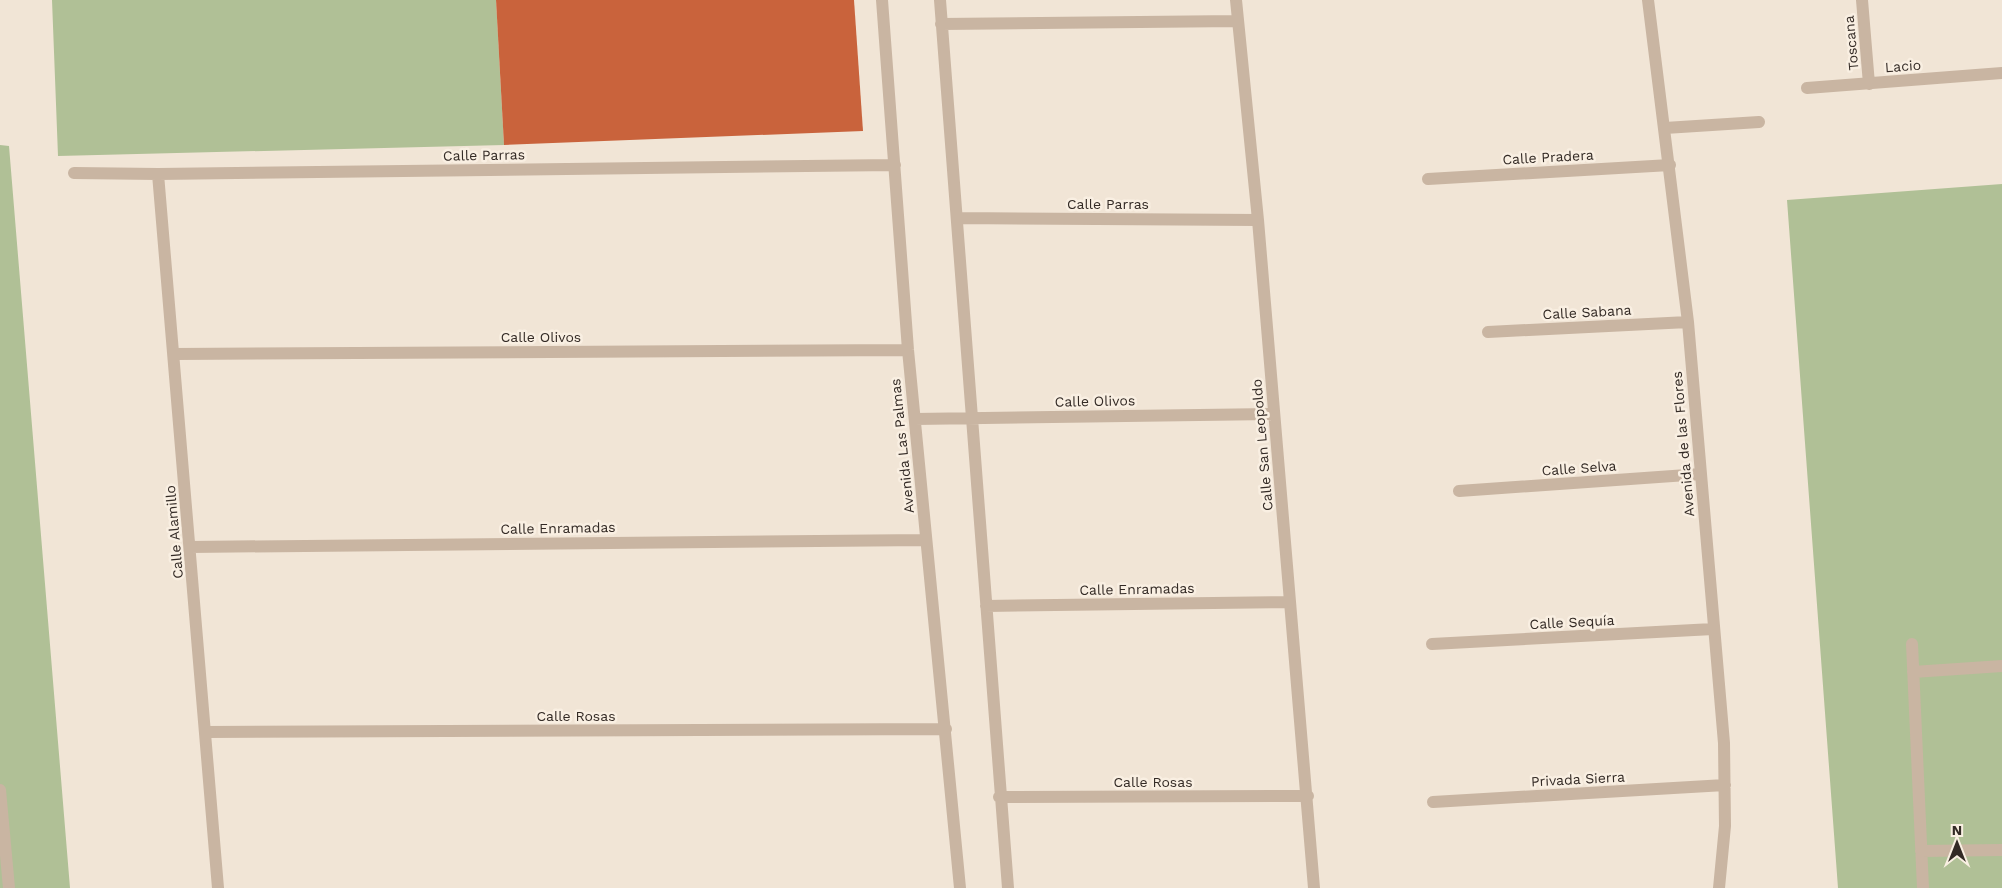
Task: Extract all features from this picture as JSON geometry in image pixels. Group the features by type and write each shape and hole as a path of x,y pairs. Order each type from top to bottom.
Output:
{"street":[{"name":"Avenida Las Palmas","path":"882,0 908,350 960,888"},
{"path":"940,0 999,797 1008,888"},
{"name":"Calle San Leopoldo","path":"1236,0 1258,220 1289,602 1308,796 1314,888"},
{"name":"Avenida de las Flores","path":"1648,0 1688,322 1724,743 1724,826 1719,888"},
{"name":"Toscana","path":"1862,0 1869,84"},
{"path":"941,24 1238,21"},
{"name":"Lacio","path":"1807,88 2002,74"},
{"path":"1665,128 1759,122"},
{"name":"Calle Parras","path":"74,173 158,174 895,165"},
{"name":"Calle Pradera","path":"1428,179 1670,165"},
{"name":"Calle Alamillo","path":"158,174 218,888"},
{"name":"Calle Parras","path":"957,218 1258,220"},
{"name":"Calle Sabana","path":"1488,332 1688,322"},
{"name":"Calle Olivos","path":"174,354 908,350"},
{"name":"Calle Olivos","path":"915,419 1274,414"},
{"name":"Calle Selva","path":"1459,491 1701,474"},
{"name":"Calle Enramadas","path":"190,547 926,540"},
{"name":"Calle Enramadas","path":"986,606 1289,602"},
{"name":"Calle Sequía","path":"1432,644 1713,629"},
{"path":"1912,644 1923,888"},
{"path":"1913,672 2002,666"},
{"name":"Calle Rosas","path":"205,732 946,729"},
{"name":"Privada Sierra","path":"1433,802 1725,785"},
{"path":"0,790 8,888"},
{"name":"Calle Rosas","path":"999,797 1308,796"},
{"path":"1921,851 2002,850"}],"green space":[{"path":"52,0 496,0 504,145 58,156"},
{"path":"0,145 9,146 70,888 0,888"},
{"path":"2002,184 2002,888 1838,888 1787,200"}],"building":[{"path":"496,0 854,0 863,131 504,145"}]}
